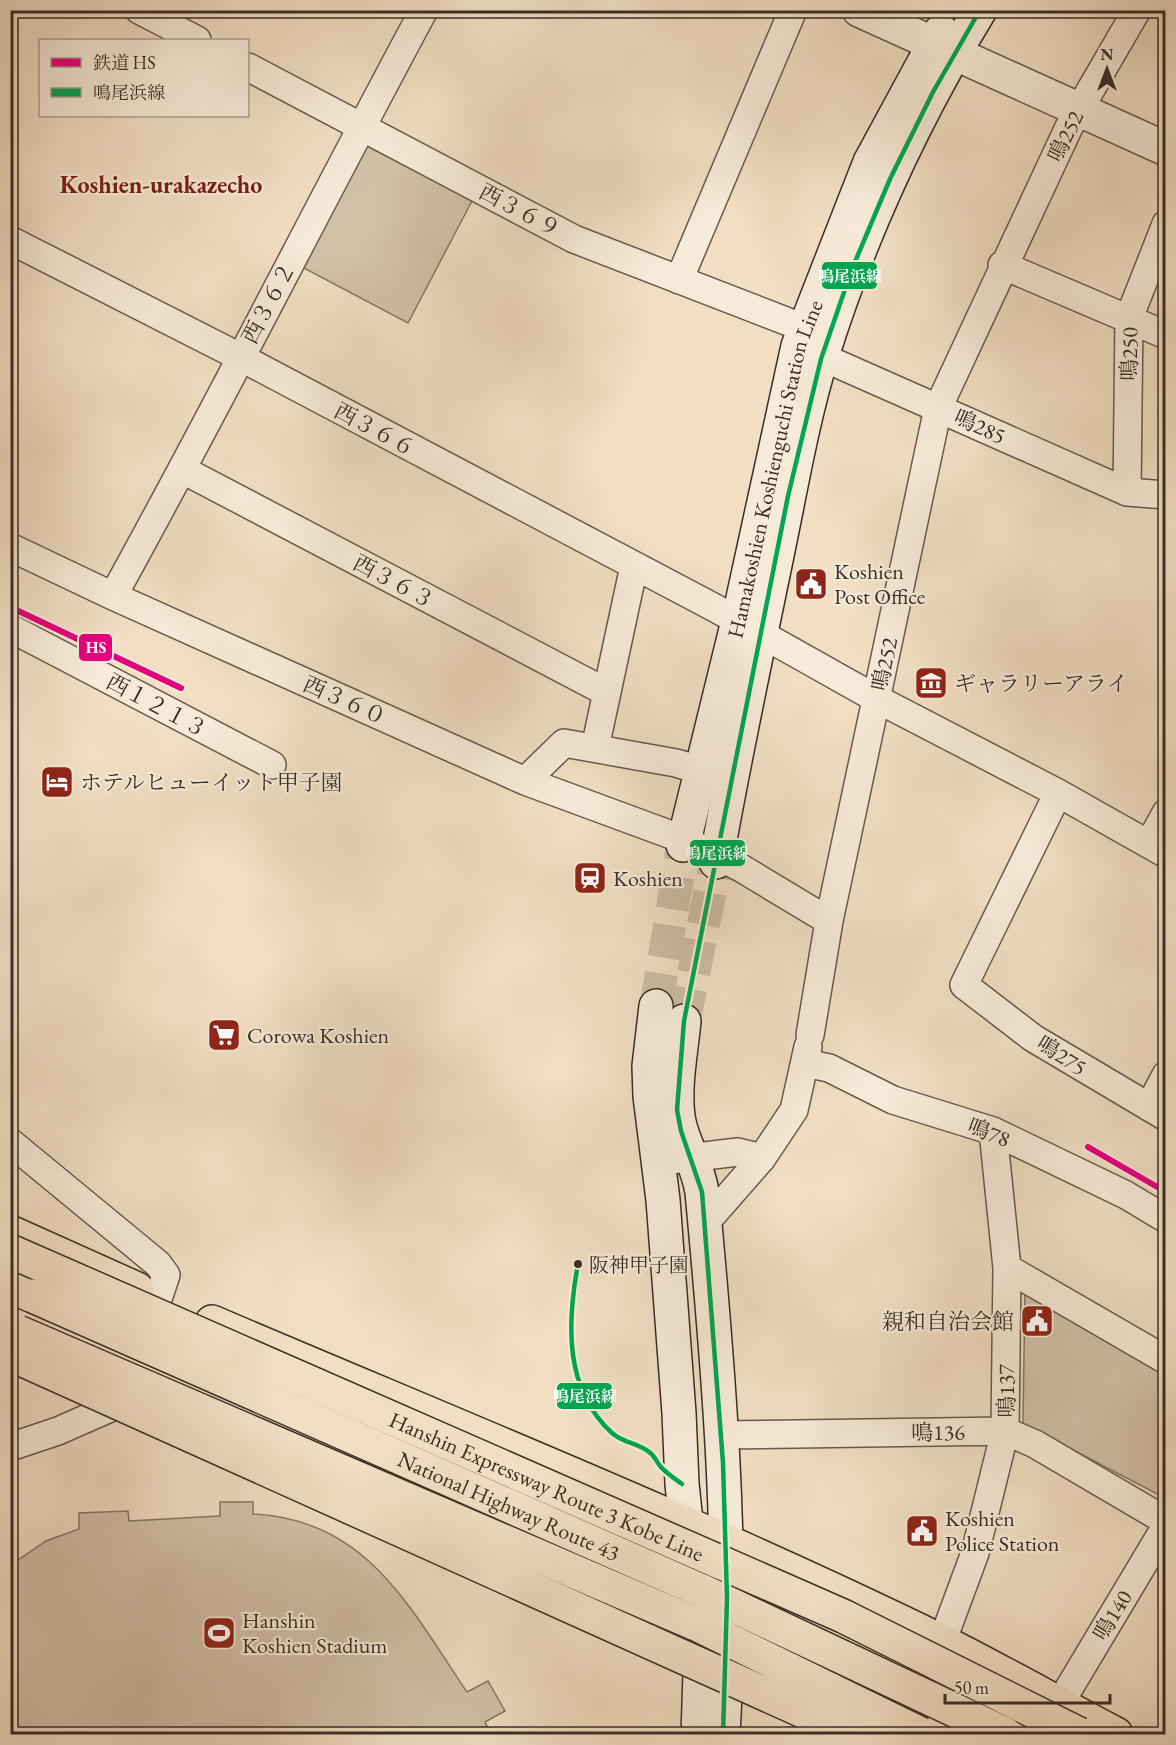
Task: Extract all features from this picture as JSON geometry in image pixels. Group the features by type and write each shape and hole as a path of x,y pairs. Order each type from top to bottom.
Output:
{"highway":[{"path":"10,1232 158,1299 687,1523 942,1642 1116,1734"},
{"name":"Hanshin Expressway Route 3 Kobe Line","path":"10,1251 843,1616 1079,1734"},
{"name":"National Highway Route 43","path":"22,1291 700,1590 1005,1734"},
{"path":"13,1338 854,1734"},
{"name":"National Highway Route 43","path":"13,1338 696,1624 921,1734"},
{"path":"10,1369 177,1434 828,1734"}],"main road":[{"path":"859,10 1166,149"},
{"name":"Hamakoshien Koshienguchi Station Line","path":"943,49 954,10"},
{"name":"Hamakoshien Koshienguchi Station Line","path":"717,859 750,627 808,344 870,162 943,49 980,10"},
{"name":"Hamakoshien Koshienguchi Station Line","path":"684,843 703,771 750,627"},
{"path":"656,1006 649,1066 663,1200 680,1413 682,1484 723,1734"},
{"path":"684,1021 679,1088 680,1123 700,1176 722,1435 728,1542 713,1680 698,1734"},
{"path":"108,1408 158,1299"},
{"name":"鳴140","path":"1025,1734 1051,1700"}],"street":[{"path":"140,10 195,39"},
{"name":"西３６２","path":"113,596 183,470 361,126 424,10"},
{"path":"679,280 792,10"},
{"name":"鳴252","path":"705,1223 762,1158 794,1110 829,921 938,408 1002,265 1078,110 1137,10"},
{"name":"西３６９","path":"249,68 574,239 679,280 808,344"},
{"name":"鳴250","path":"1128,492 1129,318 1166,224"},
{"name":"西３６６","path":"10,240 240,357 750,627 877,699 1058,793 1157,849"},
{"path":"1002,265 1166,335"},
{"name":"鳴285","path":"808,344 938,408 1128,492 1166,495"},
{"name":"西３６３","path":"183,470 606,692"},
{"name":"西３６０","path":"10,547 113,596 525,781 684,843"},
{"path":"595,748 634,566"},
{"name":"西１２１３","path":"10,628 272,765"},
{"path":"525,781 564,743 703,771"},
{"name":"鳴275","path":"1058,793 964,985 1033,1038 1157,1112"},
{"path":"1157,849 1166,813"},
{"path":"684,843 829,921"},
{"name":"鳴78","path":"807,1048 829,1068 894,1100 993,1131 1126,1195 1166,1219"},
{"path":"1157,1112 1166,1075"},
{"name":"鳴137","path":"942,1642 975,1553 1005,1431 1007,1268 993,1131"},
{"path":"10,1142 158,1264 166,1275 158,1299"},
{"path":"658,1163 693,1156 738,1152 754,1154 762,1158"},
{"path":"1007,1268 1166,1360"},
{"path":"10,1447 58,1431 108,1408"},
{"name":"鳴136","path":"722,1435 1005,1431 1035,1444 1166,1521"},
{"name":"鳴140","path":"1051,1700 1166,1526"}],"shaded area":[{"path":"365,143 473,199 408,323 300,266"},
{"path":"1025,1289 1165,1373 1165,1498 1023,1424"},
{"name":"Hanshin Koshien Stadium","path":"220,1502 253,1502 253,1514 293,1520 327,1532 356,1550 381,1573 404,1600 467,1692 488,1681 505,1711 485,1722 491,1734 11,1734 11,1565 46,1541 79,1529 79,1513 128,1511 129,1521 220,1516"}],"tunnel":[{"path":"656,1006 683,845"},
{"path":"684,1021 716,862"}],"rail line":[{"name":"HS","path":"10,607 181,688"},
{"name":"HS","path":"1088,1147 1166,1192"}],"transit line":[{"name":"鳴尾浜線","path":"723,1734 727,1598 723,1463 702,1192 681,1131 677,1110 684,1021 788,496 821,359 852,269 890,179 933,92 980,10"},
{"name":"鳴尾浜線","path":"578,1264 571,1332 577,1376 585,1396 596,1416 612,1433 651,1453 662,1469 682,1484"}],"place":[{"name":"Koshien Post Office","path":"811,584"},
{"name":"ギャラリーアライ","path":"931,683"},
{"name":"ホテルヒューイット甲子園","path":"57,782"},
{"name":"Koshien","path":"590,878"},
{"name":"Corowa Koshien","path":"224,1035"},
{"name":"阪神甲子園","path":"578,1264"},
{"name":"親和自治会館","path":"1037,1321"},
{"name":"Koshien Police Station","path":"922,1531"},
{"name":"Hanshin Koshien Stadium","path":"219,1633"}],"district":[{"name":"Koshien-urakazecho","path":"161,185"}]}
